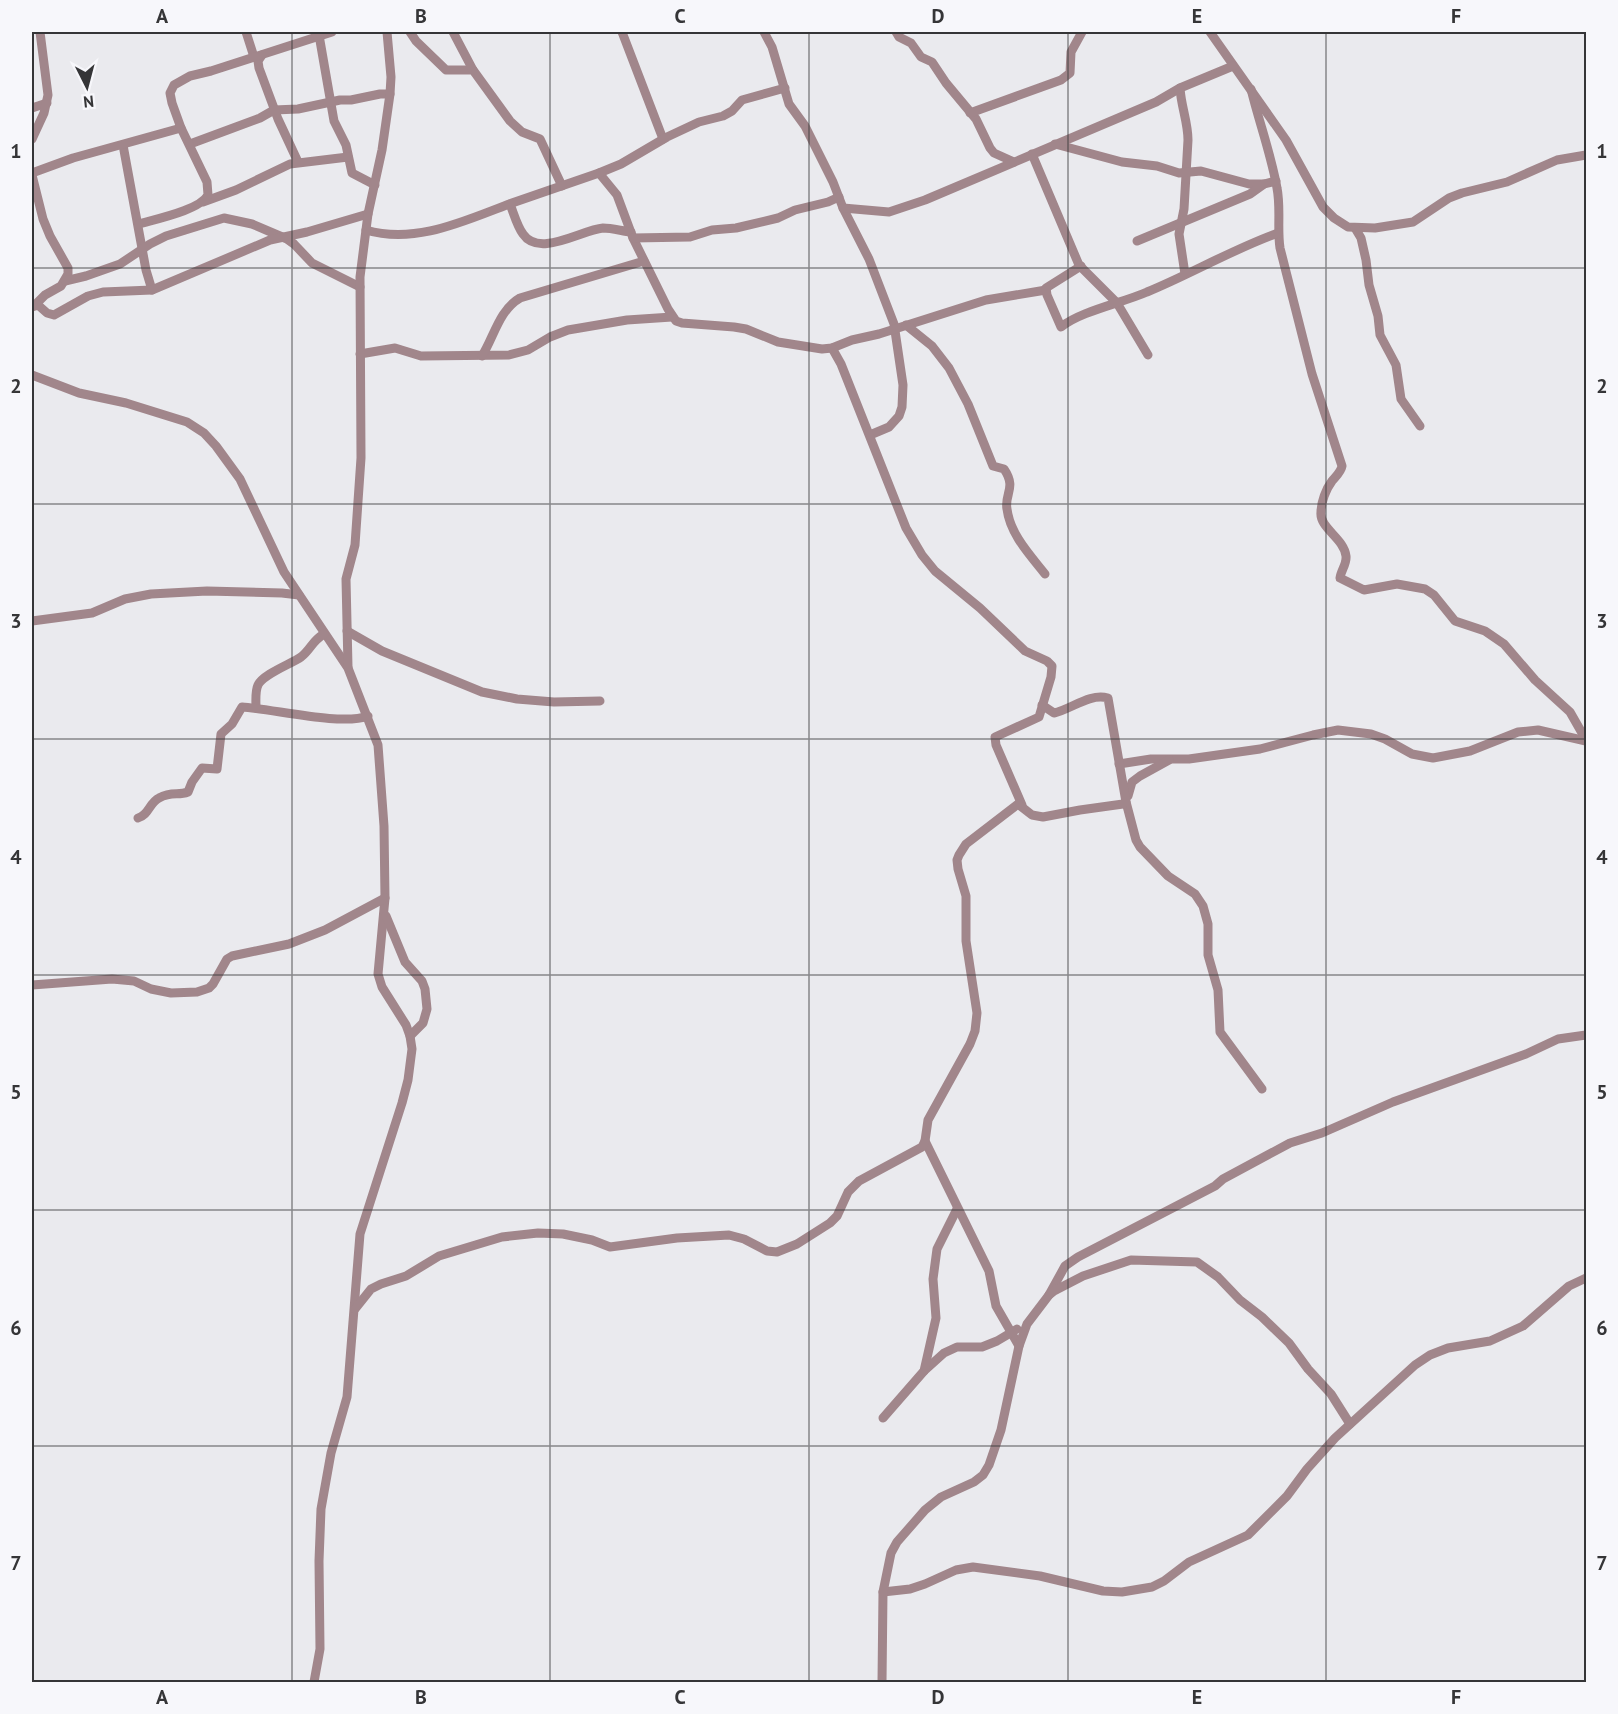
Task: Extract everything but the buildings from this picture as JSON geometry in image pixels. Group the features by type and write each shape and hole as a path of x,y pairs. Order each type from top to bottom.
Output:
{"street":[{"path":"32,139 47,103 40,32"},
{"path":"246,32 258,56 258,65 274,110 298,162"},
{"path":"202,202 206,199 209,189 181,128 171,97 171,89 174,85 190,76 332,32"},
{"path":"348,668 346,579 355,546 361,458 360,287 368,214 390,94 391,77 387,32"},
{"path":"410,32 416,41 446,70 472,70"},
{"path":"453,32 472,70 510,121 522,132 540,139 562,186"},
{"path":"622,32 663,139"},
{"path":"896,32 911,43 921,57 932,62 976,119 994,153 1014,162"},
{"path":"970,113 1061,80 1070,73 1071,52 1082,32"},
{"path":"1210,32 1287,140 1323,207 1348,227 1375,228 1413,222 1449,198 1508,182 1557,160 1587,155"},
{"path":"768,33 789,104 813,140 843,208 869,259 894,328 903,385 902,407 889,427 870,435"},
{"path":"319,35 334,121 343,139 352,173 375,185"},
{"path":"843,208 882,212 898,209 1156,102 1180,88 1233,66"},
{"path":"366,230 388,235 432,231 599,173 621,164 663,139 699,122 723,116 732,111 742,100 785,88"},
{"path":"1180,88 1188,129 1187,171 1179,243 1185,274"},
{"path":"1251,89 1276,181 1280,205 1278,233 1280,248 1312,374 1342,465 1340,472 1329,486 1321,510 1323,522 1334,533 1345,552 1346,564 1340,578 1364,590 1397,584 1425,589 1434,595 1455,621 1485,631 1504,644 1535,680 1565,707 1587,740"},
{"path":"190,144 260,118 274,110 298,109 390,94"},
{"path":"32,108 47,103"},
{"path":"65,281 68,268 43,219 32,174 73,158 181,128"},
{"path":"1055,144 1122,162 1157,166 1179,173 1187,171 1217,174 1249,184 1276,181"},
{"path":"123,145 146,270 152,290"},
{"path":"1032,154 1081,266 1117,303 1148,355"},
{"path":"139,225 236,190 281,167 298,162 348,158"},
{"path":"599,173 617,195 632,235 672,317 682,323 746,329 778,342 816,349 832,348 986,300 1046,290 1050,285 1081,266"},
{"path":"1137,241 1250,194 1264,184"},
{"path":"510,204 522,233 536,244 557,242 603,228 632,235 690,237 712,230 736,228 778,218 795,210 828,202 839,196"},
{"path":"33,306 42,307 50,315 54,315 88,296 102,292 152,290 270,240 368,214"},
{"path":"33,306 65,281 120,264 166,236 224,218 252,224 284,238 294,244 312,263 360,287"},
{"path":"1355,228 1361,238 1380,335 1396,365 1401,399 1420,426"},
{"path":"1046,290 1061,327 1066,323 1147,292 1255,241 1278,233"},
{"path":"482,356 494,336 504,311 520,298 644,261"},
{"path":"360,354 395,348 421,356 509,355 528,350 568,330 627,320 672,317"},
{"path":"906,325 932,346 949,368 965,396 993,466 1004,469 1008,477 1011,490 1007,510 1014,531 1045,574"},
{"path":"832,348 841,364 906,528 922,555 935,571 980,608 1025,651 1050,663 1051,677 1041,714 995,737 996,745 1022,805 1032,815 1043,817 1123,804 1132,782 1171,760"},
{"path":"32,375 79,393 169,415 187,422 204,433 226,458 240,479 284,572 348,668 378,745 384,826 385,898 378,974 382,987 406,1025 412,1049 408,1080 360,1234 348,1397 329,1462 321,1509 320,1649 314,1683"},
{"path":"32,621 92,613 125,599 150,594 207,591 299,595"},
{"path":"256,708 258,685 264,677 302,656 308,651 311,643 324,634"},
{"path":"333,646 340,646 347,636"},
{"path":"347,636 482,692 517,699 554,702 600,701"},
{"path":"1042,705 1054,713 1101,696 1108,698 1126,800 1136,840 1140,848 1168,876 1195,894 1203,906 1208,924 1208,955 1218,990 1220,1032 1262,1089"},
{"path":"138,818 144,816 157,799 173,793 188,792 202,768 217,769 221,734 232,724 242,707 338,718 357,719 368,716"},
{"path":"1119,764 1260,749 1338,730 1371,734 1412,754 1433,758 1470,751 1518,732 1538,730 1587,740"},
{"path":"354,1310 371,1289 406,1276 439,1256 514,1236 537,1233 563,1234 592,1240 610,1247 729,1235 744,1239 767,1251 777,1252 797,1244 830,1224 837,1216 848,1192 860,1181 922,1147 928,1120 970,1044 975,1031 977,1013 966,941 967,905 958,869 958,855 966,844 1012,808 1018,804 1022,805"},
{"path":"32,985 112,979 135,981 151,989 171,993 197,992 213,984 231,956 289,944 326,930 385,898"},
{"path":"385,913 405,962 422,981 425,989 427,1009 423,1023 410,1036"},
{"path":"882,1683 883,1592 891,1553 897,1542 925,1510 941,1497 974,1482 983,1475 989,1465 1001,1430 1019,1346 1027,1324 1049,1294 1065,1266 1290,1143 1322,1133 1393,1101 1526,1054 1558,1039 1587,1035"},
{"path":"925,1141 989,1271 996,1306 1019,1346"},
{"path":"924,1371 936,1318 933,1280 937,1249 957,1209"},
{"path":"1049,1294 1083,1276 1131,1260 1197,1262 1212,1272 1288,1342 1330,1394 1350,1424"},
{"path":"883,1592 910,1589 956,1570 973,1567 1040,1576 1103,1591 1122,1592 1152,1587 1189,1562 1248,1535 1287,1496 1307,1469 1335,1438 1394,1383 1430,1355 1448,1348 1490,1341 1523,1326 1569,1286 1587,1278"},
{"path":"883,1418 924,1371 944,1353 957,1347 982,1347 1027,1324"}]}
